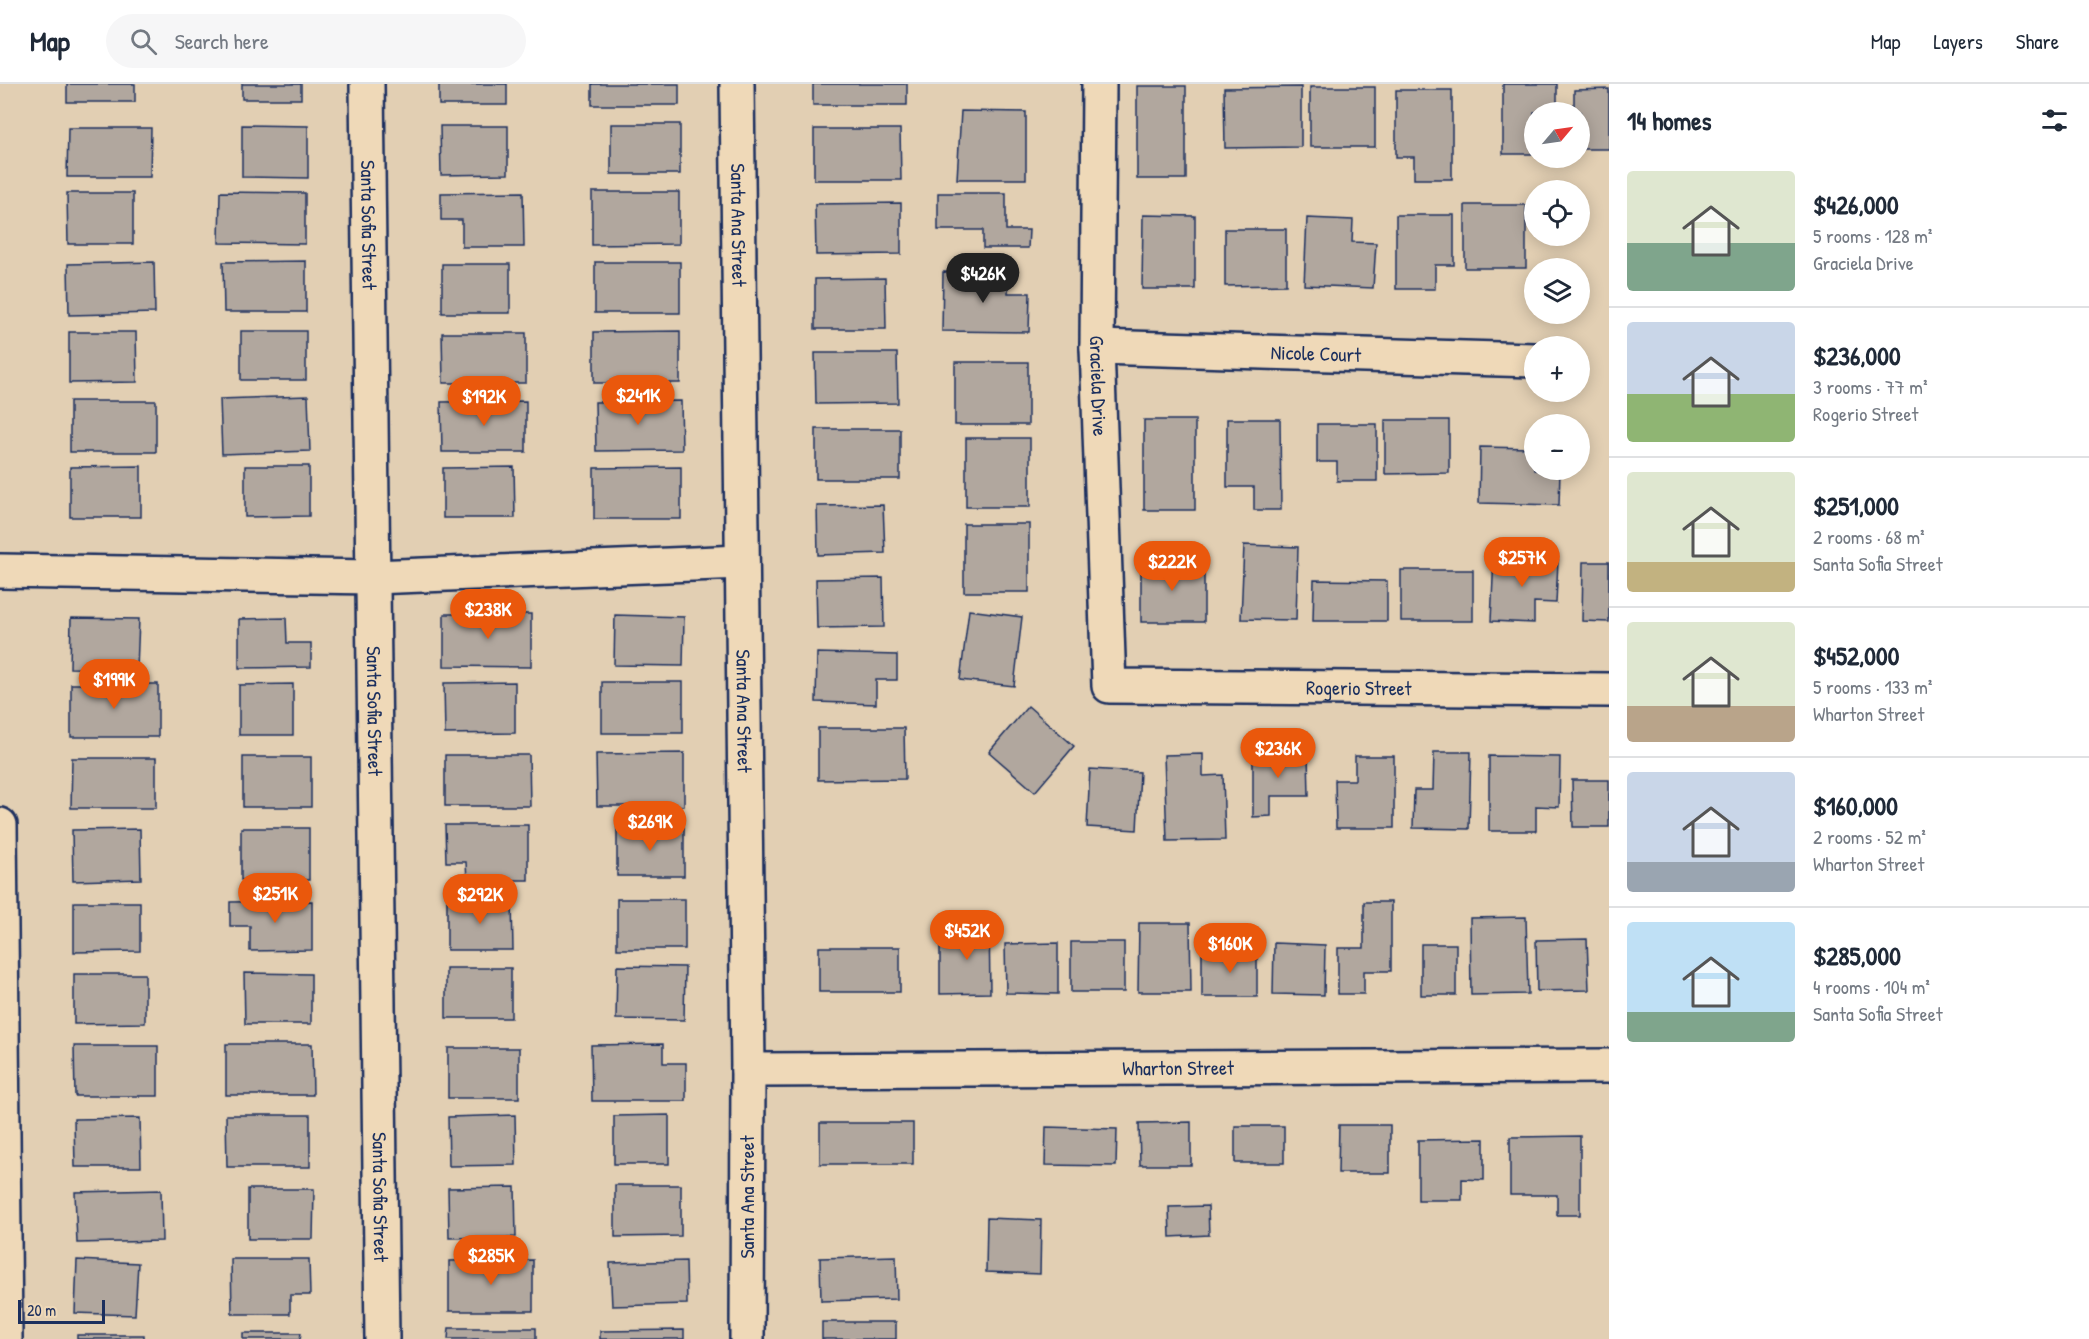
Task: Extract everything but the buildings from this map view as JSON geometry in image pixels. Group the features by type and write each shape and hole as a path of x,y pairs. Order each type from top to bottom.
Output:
{"street":[{"name":"Santa Sofia Street","path":"367,84 382,1339"},
{"name":"Santa Ana Street","path":"737,84 747,1070 747,1339"},
{"name":"Graciela Drive","path":"1099,84 1097,347 1109,686"},
{"name":"Nicole Court","path":"1097,347 1524,360"},
{"path":"0,571 373,577 742,562"},
{"name":"Rogerio Street","path":"1109,686 1609,690"},
{"path":"0,825 4,1339"},
{"name":"Wharton Street","path":"747,1070 1609,1066"}]}
